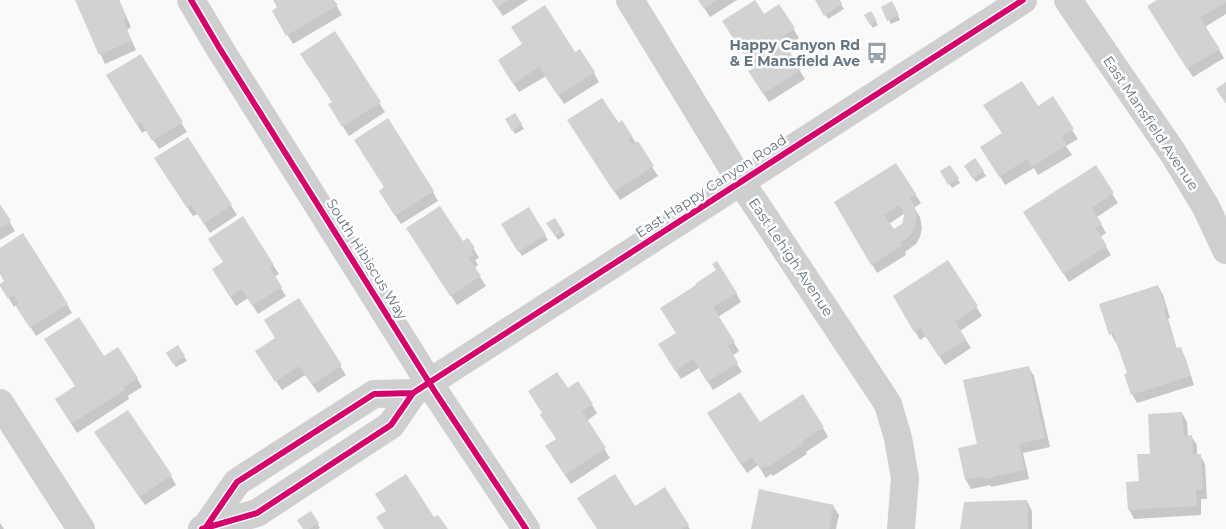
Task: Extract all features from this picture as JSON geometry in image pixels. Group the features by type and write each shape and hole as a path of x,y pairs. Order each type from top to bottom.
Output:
{"street":[{"name":"South Hibiscus Way","path":"191,0 421,387 526,529"},
{"name":"East Lehigh Avenue","path":"630,0 741,182 888,404 898,438 905,478 901,529"},
{"name":"East Happy Canyon Road","path":"204,528 257,512 391,425 421,387 1023,0"},
{"name":"East Mansfield Avenue","path":"1068,0 1173,153 1206,207 1226,250"},
{"name":"East Happy Canyon Road","path":"204,528 237,482 374,394 421,387"},
{"path":"0,403 81,529"}],"building":[{"path":"75,0 119,0 127,18 123,20 132,41 99,55"},
{"path":"273,0 334,0 338,5 286,36 272,11 277,7"},
{"path":"492,0 509,0 497,8"},
{"path":"698,0 717,0 704,9"},
{"path":"755,0 764,14 779,4 795,28 781,38 801,70 763,94 748,71 753,69 722,21"},
{"path":"815,0 840,0 842,4 824,16"},
{"path":"1157,0 1226,0 1226,2 1200,18 1220,49 1187,69 1147,6"},
{"path":"892,1 899,15 887,21 881,7"},
{"path":"545,5 575,52 580,49 595,72 558,96 539,67 513,84 498,60 522,44 511,27"},
{"path":"871,11 877,21 870,25 864,15"},
{"path":"335,31 381,102 342,127 328,104 332,102 300,54"},
{"path":"141,54 183,122 152,141 141,122 136,124 106,75"},
{"path":"1022,81 1038,106 1053,96 1074,129 1062,136 1067,145 1032,167 1027,159 999,177 980,147 1002,133 983,105"},
{"path":"1226,82 1226,104 1216,89"},
{"path":"602,98 619,123 622,120 632,136 629,139 632,145 638,141 654,166 614,192 567,120"},
{"path":"515,113 522,124 512,131 505,119"},
{"path":"388,118 434,191 395,216 379,191 384,187 354,140"},
{"path":"188,137 232,205 204,224 191,205 187,208 154,158"},
{"path":"975,158 984,171 973,179 964,166"},
{"path":"896,163 916,194 910,198 917,215 915,227 910,236 901,242 902,246 871,265 834,202","holes":["899,205 904,216 902,224 894,229 884,215"]},
{"path":"950,165 959,178 948,185 940,171"},
{"path":"1096,165 1114,193 1092,208 1102,224 1096,228 1107,246 1063,274 1023,212"},
{"path":"0,204 11,221 0,228"},
{"path":"440,206 463,241 468,238 475,248 471,250 474,255 469,258 481,276 450,296 406,228"},
{"path":"529,207 546,235 518,252 501,224"},
{"path":"243,216 274,265 270,268 282,287 252,306 242,289 230,297 212,269 223,262 208,239"},
{"path":"555,218 563,231 555,236 546,223"},
{"path":"23,233 68,304 30,328 15,305 18,303 14,295 8,299 0,286 4,281 0,274 0,248"},
{"path":"948,260 978,306 955,322 966,339 939,357 920,328 914,332 893,296"},
{"path":"717,261 737,293 713,307 735,342 728,346 738,363 707,382 693,359 675,371 658,344 676,333 660,308 716,270 712,264"},
{"path":"1158,285 1176,348 1181,347 1190,376 1131,395 1124,374 1127,373 1113,333 1109,335 1099,304"},
{"path":"299,298 342,365 312,385 299,366 275,382 255,351 275,338 264,320"},
{"path":"79,317 104,356 118,347 138,378 124,387 125,390 71,424 55,399 75,386 44,339"},
{"path":"178,345 185,356 173,364 166,353"},
{"path":"1029,366 1045,438 1019,444 1025,470 984,479 984,476 965,480 958,448 977,444 963,380"},
{"path":"557,372 568,388 578,381 593,404 582,411 606,448 565,475 545,446 556,439 540,415 542,413 528,391"},
{"path":"740,392 760,422 803,394 824,427 801,442 803,444 766,468 765,466 760,469 752,457 741,465 707,413"},
{"path":"128,410 172,475 139,497 94,432"},
{"path":"1182,412 1184,436 1192,435 1193,454 1201,454 1203,490 1196,490 1197,506 1128,510 1126,482 1139,481 1137,454 1150,454 1148,414"},
{"path":"406,474 434,517 438,515 448,529 384,529 376,517 386,511 375,494"},
{"path":"615,474 635,506 665,487 689,525 682,529 597,529 577,498"},
{"path":"759,489 834,505 829,529 751,529"},
{"path":"1027,500 1028,529 960,529 964,502"},
{"path":"311,511 319,523 309,529 303,529 297,520"}],"cycle path":[{"path":"191,0 437,395 526,529"},
{"path":"202,529 257,513 391,425 413,393 1023,0"},
{"path":"206,527 237,482 374,394 413,393"}],"place":[{"name":"Happy Canyon Rd & E Mansfield Ave","path":"877,53"}]}
